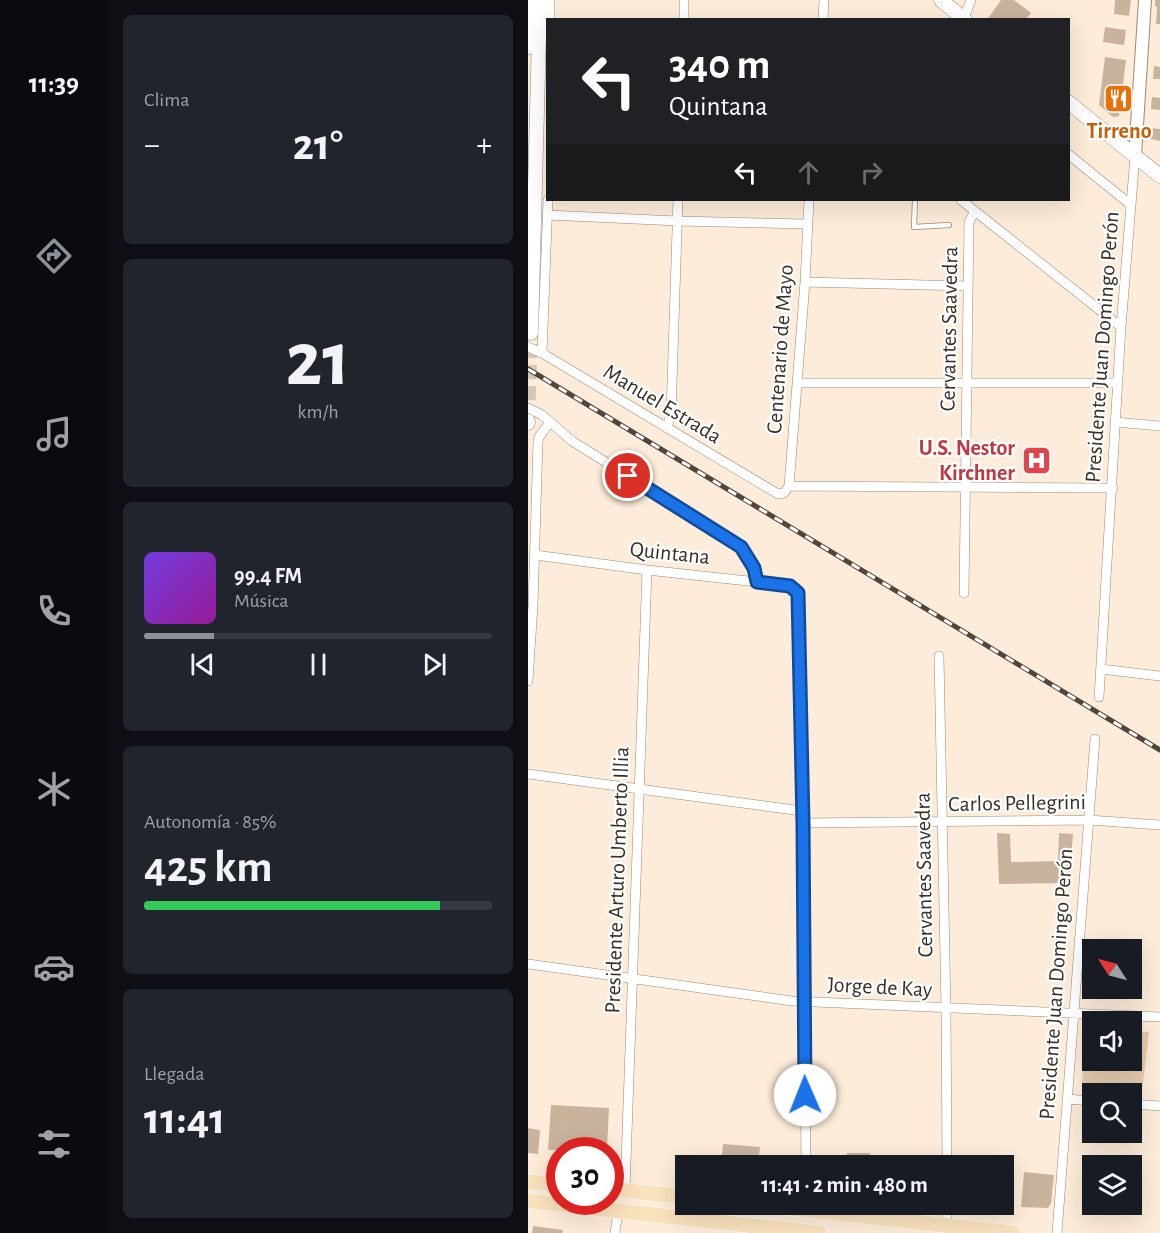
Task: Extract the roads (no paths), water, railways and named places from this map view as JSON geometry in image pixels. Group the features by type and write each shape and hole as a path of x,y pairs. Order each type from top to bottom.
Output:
{"main road":[{"path":"530,340 545,23 540,0"},
{"path":"941,0 963,18"},
{"path":"1070,104 1160,176"},
{"path":"528,1182 546,1183"},
{"path":"624,1191 675,1196"},
{"path":"528,1201 546,1203"},
{"path":"624,1213 775,1231 819,1233"},
{"path":"865,1215 1013,1233"}],"street":[{"path":"528,50 532,0"},
{"path":"546,18 550,0"},
{"path":"684,0 684,18"},
{"path":"823,18 825,0"},
{"path":"964,18 971,0"},
{"name":"Presidente Juan Domingo Perón","path":"1099,697 1121,327 1146,0"},
{"path":"1070,156 1131,205"},
{"path":"542,353 548,201"},
{"path":"667,428 671,414 678,201"},
{"name":"Centenario de Mayo","path":"789,486 809,201"},
{"path":"962,201 1121,327"},
{"name":"Cervantes Saavedra","path":"964,593 969,222 975,211"},
{"path":"548,215 807,224"},
{"path":"805,282 968,285"},
{"name":"Manuel Estrada","path":"530,340 542,353 778,494 784,493 789,486"},
{"path":"798,383 1118,383"},
{"path":"528,408 550,422 572,441 741,547 757,578"},
{"path":"528,681 538,442 550,422"},
{"path":"1115,422 1160,426"},
{"path":"789,486 966,485 1113,488"},
{"name":"Quintana","path":"535,555 647,570 757,578 790,586 798,593 802,811"},
{"name":"Presidente Arturo Umberto Illia","path":"622,1137 632,979 647,570"},
{"name":"Cervantes Saavedra","path":"939,656 946,1009 946,1155"},
{"path":"1101,669 1160,676"},
{"name":"Presidente Juan Domingo Perón","path":"1057,1233 1095,739"},
{"path":"528,774 802,811 806,1155"},
{"name":"Carlos Pellegrini","path":"803,823 1089,820 1160,825"},
{"name":"Jorge de Kay","path":"528,964 803,1002 1160,1017"},
{"path":"1067,1099 1082,1100"},
{"path":"1142,1105 1160,1106"},
{"path":"615,1233 618,1215"},
{"path":"946,1215 947,1226"}],"lane":[{"path":"915,201 915,227 949,225"}],"tunnel":[{"path":"528,421 531,333"}],"railway":[{"path":"528,369 1160,750"}],"place":[{"name":"Tirreno","path":"1119,98"},
{"name":"U.S. Nestor Kirchner","path":"1036,460"}]}
